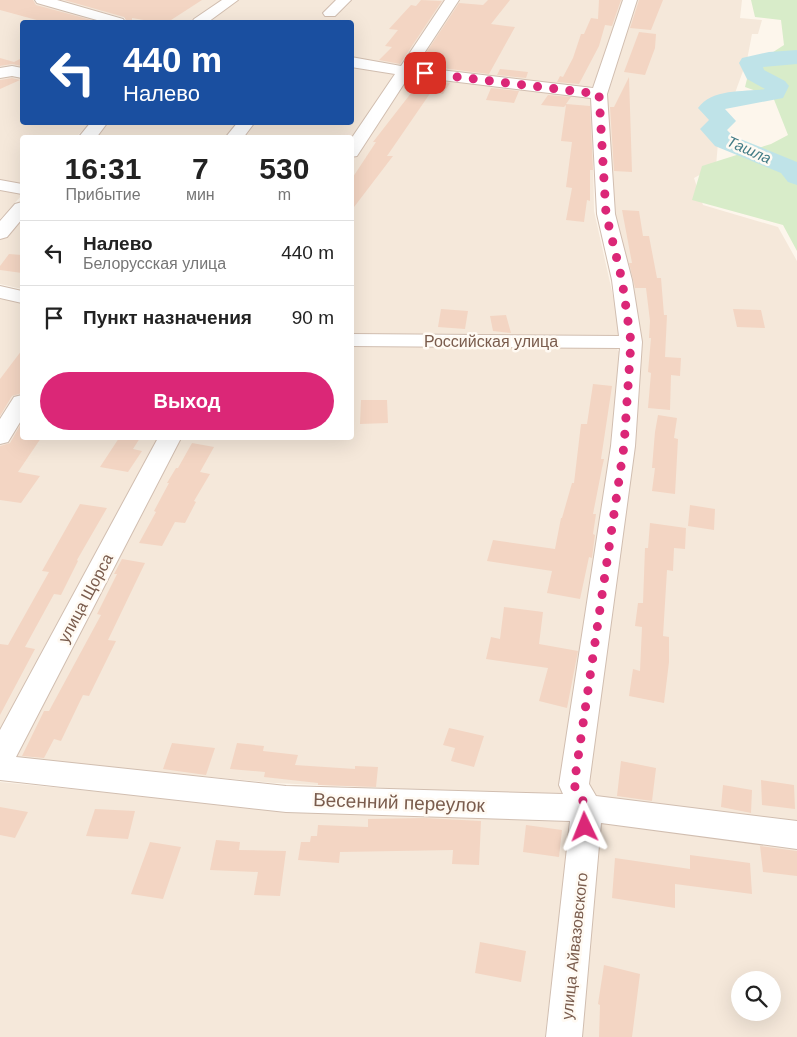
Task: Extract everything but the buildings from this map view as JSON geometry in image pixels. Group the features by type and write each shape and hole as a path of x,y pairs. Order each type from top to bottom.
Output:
{"street":[{"path":"42,0 111,20"},
{"path":"202,20 231,0"},
{"path":"330,13 344,0"},
{"path":"354,148 452,0"},
{"path":"587,808 574,785 624,446 631,342 622,280 606,214 599,94 630,0"},
{"path":"354,62 405,71 599,94"},
{"path":"0,72 20,73"},
{"path":"89,135 97,125"},
{"path":"235,135 244,125"},
{"path":"0,184 20,189"},
{"path":"0,232 20,210"},
{"path":"0,292 20,297"},
{"name":"Российская улица","path":"354,340 631,342"},
{"path":"0,437 20,405"},
{"name":"улица Щорса","path":"0,758 169,440"},
{"name":"Весенний переулок","path":"0,768 286,799 587,808 797,835"},
{"name":"улица Айвазовского","path":"564,1037 587,808"}],"shaded area":[{"path":"0,0 38,0 110,20 20,20 20,125 88,125 78,135 20,135 20,197 0,219"},
{"path":"56,0 224,0 195,20 132,20"},
{"path":"236,0 447,0 402,65 354,59 354,20 207,20"},
{"path":"457,0 626,0 594,86 585,88 418,68 415,66"},
{"path":"635,0 742,0 740,18 762,20 758,34 752,34 747,60 735,93 716,98 707,107 712,119 706,128 718,143 716,166 694,178 703,205 778,227 797,261 797,827 592,801 585,784 630,427 610,208 606,95"},
{"path":"354,63 398,71 354,140 354,135 241,135 249,125 354,125"},
{"path":"408,73 592,96 594,211 622,336 618,338 354,335 354,158"},
{"path":"104,125 236,125 227,135 96,135"},
{"path":"20,216 20,289 0,284 0,237"},
{"path":"0,297 20,302 20,397 0,429"},
{"path":"354,342 605,344 617,349 620,353 615,438 565,788 558,796 274,783 8,758 175,440 354,440"},
{"path":"20,412 20,440 158,440 102,541 0,744 0,445"},
{"path":"0,782 233,805 565,817 570,825 545,1037 0,1037"},
{"path":"598,818 797,842 797,1037 578,1037"}],"green space":[{"path":"751,0 797,0 797,251 783,225 692,200 702,166 771,144 788,135 773,97 745,87 750,67 784,45 781,20 755,17"}],"waterway":[{"name":"Ташла","path":"797,57 769,59 750,63 755,74 777,86 775,93 759,97 725,100 710,108 724,121 712,129 724,141 790,168 797,177"}],"route":[{"path":"425,73 599,94 606,214 622,280 631,342 624,446 574,785 587,808 585,827"}]}
